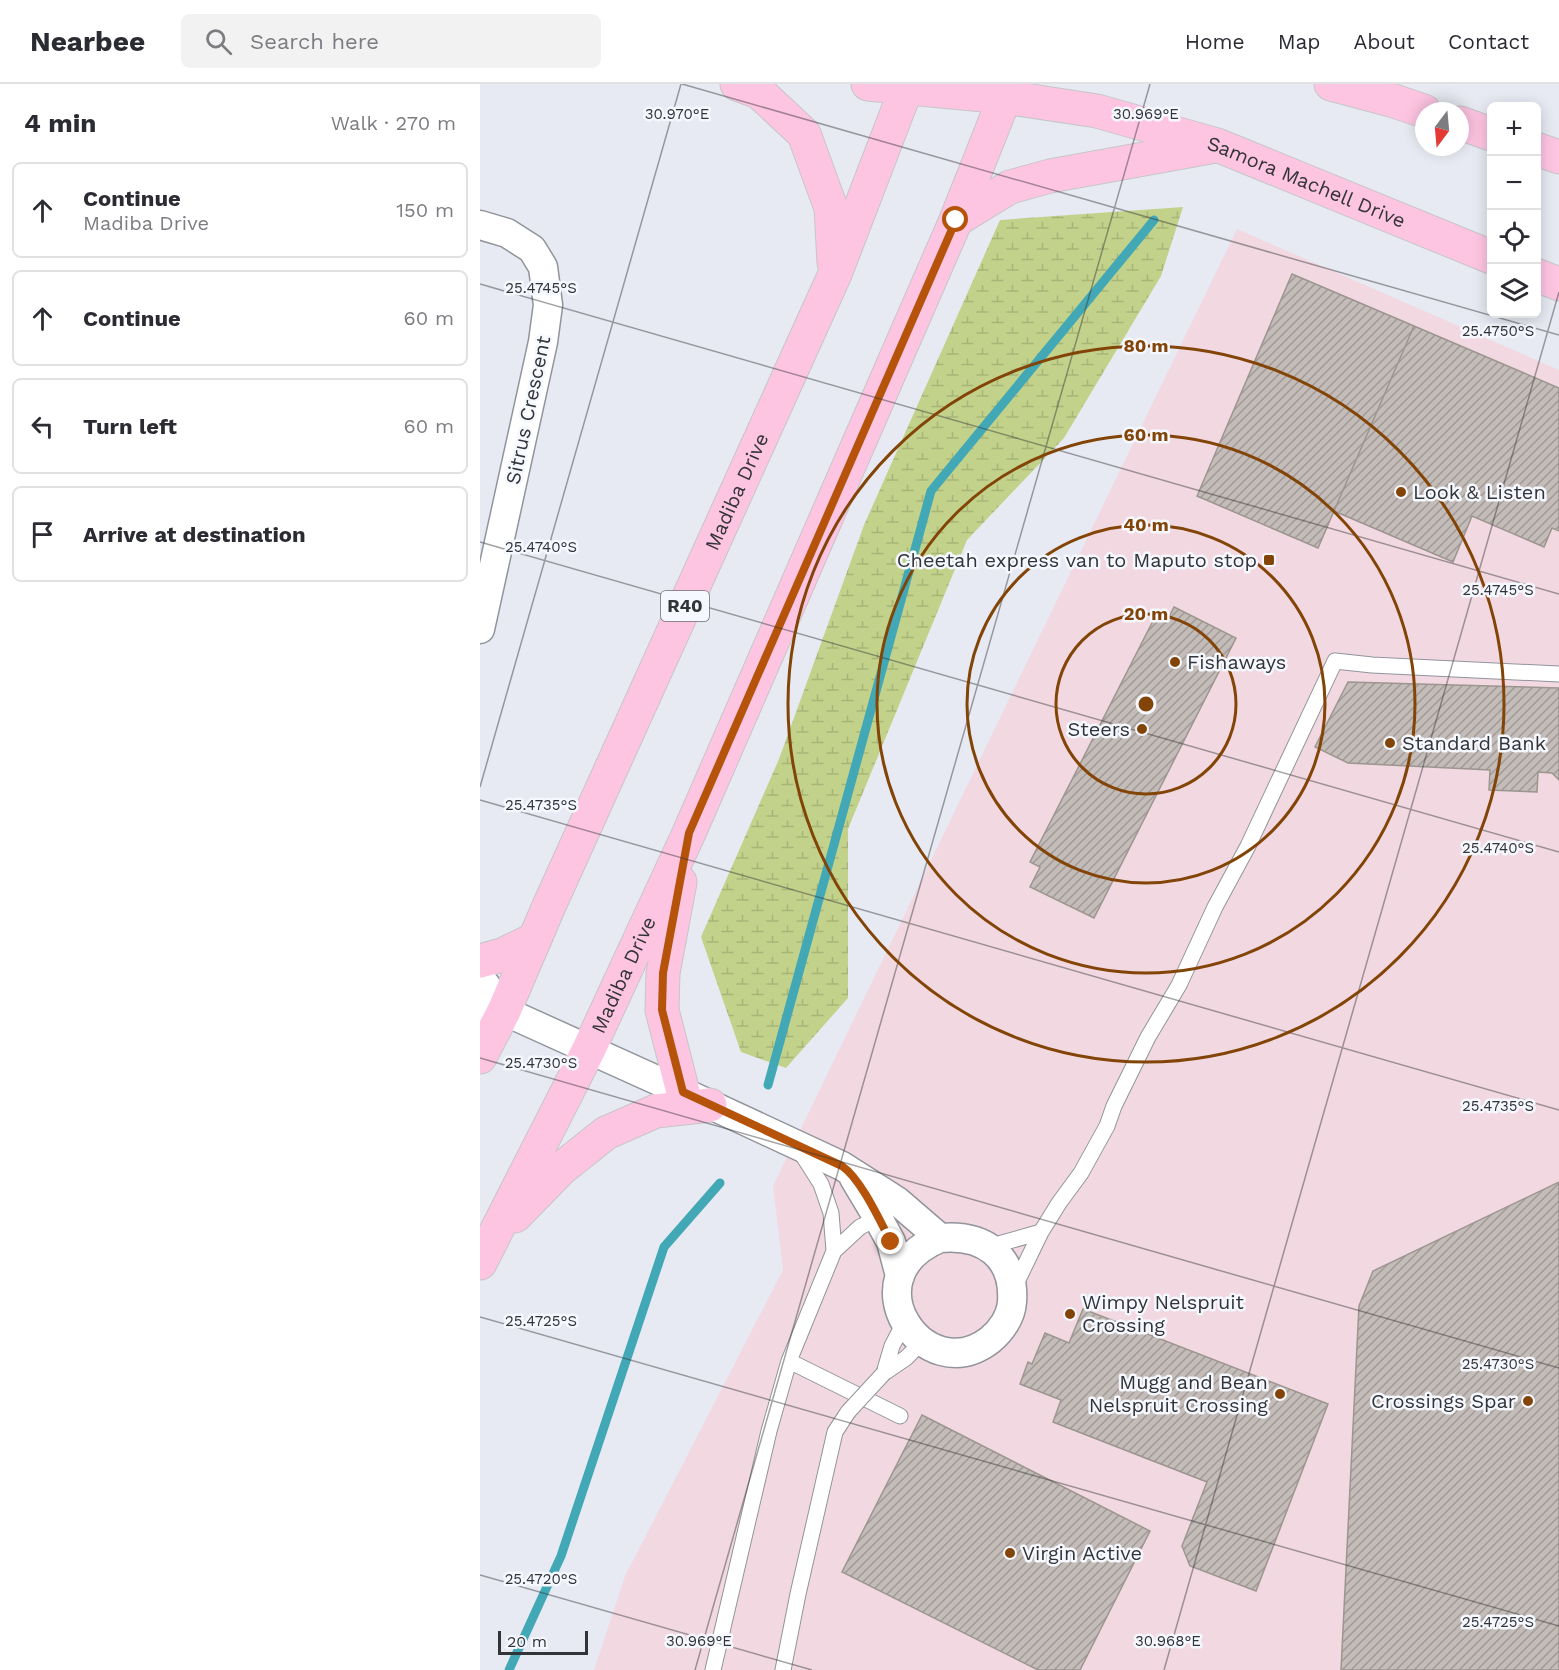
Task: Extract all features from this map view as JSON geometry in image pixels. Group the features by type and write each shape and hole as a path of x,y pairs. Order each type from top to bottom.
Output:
{"main road":[{"path":"737,84 759,92 804,134 831,208 835,274"},
{"name":"Samora Machell Drive","path":"868,84 1008,90 1097,111 1217,146 1487,255"},
{"path":"1331,84 1415,108"},
{"name":"Madiba Drive","path":"480,1058 492,1011 535,939 835,274 907,86"},
{"name":"Madiba Drive","path":"486,1251 589,1049 689,833 956,220 1008,90"},
{"path":"1469,126 1487,133"},
{"path":"956,220 1010,187 1050,176 1217,146"},
{"path":"1541,151 1559,157"},
{"path":"1541,277 1559,284"},
{"path":"486,1251 562,1168 606,1133 656,1111 697,1098 662,1010 663,973 689,833"},
{"path":"480,962 502,955 535,939"}],"street":[{"name":"Sitrus Crescent","path":"480,225 507,233 532,249 543,267 548,305 543,342 480,629"},
{"path":"480,982 485,984 492,1011 589,1049 842,1166 897,1201 940,1238"},
{"path":"851,1173 891,1242 900,1276"},
{"path":"956,1236 974,1239 988,1246 1006,1266 1011,1278 1012,1308 1006,1323 982,1346 967,1351 952,1352 936,1349 913,1333 898,1308 897,1292 900,1276 906,1263 927,1243 940,1238 956,1236"}],"lane":[{"path":"1013,1291 1041,1232 1081,1173 1107,1126 1114,1106 1148,1037 1179,985 1215,907 1248,846 1335,661 1372,665 1559,674"},
{"path":"797,1146 821,1184 831,1213 834,1251"},
{"path":"713,1670 769,1431 789,1361 834,1251 860,1227 878,1218"},
{"path":"988,1246 1041,1232"},
{"path":"783,1670 802,1573 835,1432 848,1412 884,1373 906,1358 913,1333"},
{"path":"884,1373 892,1346 913,1333"},
{"path":"789,1361 900,1416"}],"shaded area":[{"path":"1237,229 1559,370 1559,1670 594,1670 625,1576 783,1270 773,1186"}],"green space":[{"path":"1183,207 1161,276 1064,438 967,540 848,829 848,998 786,1068 741,1052 701,937 779,759 864,525 1000,220"}],"building":[{"path":"1292,274 1414,326 1318,548 1197,496"},
{"path":"1414,326 1559,388 1559,531 1552,528 1544,547 1472,516 1453,562 1334,511"},
{"path":"1174,607 1236,638 1094,918 1030,887 1040,867 1030,862 1155,617 1166,623"},
{"path":"1348,682 1559,688 1559,780 1552,773 1538,772 1537,792 1489,790 1490,770 1348,763 1315,747"},
{"path":"1559,1182 1559,1670 1341,1670 1359,1306 1373,1271"},
{"path":"1083,1309 1328,1404 1256,1591 1190,1566 1182,1546 1207,1482 1053,1422 1061,1400 1020,1384 1028,1362 1032,1364 1045,1333 1069,1343"},
{"path":"922,1415 1150,1531 1080,1670 1038,1670 842,1572"}],"waterway":[{"path":"768,1085 931,491 1154,220"},
{"path":"509,1670 561,1556 664,1247 720,1183"}],"place":[{"name":"Look & Listen","path":"1401,492"},
{"name":"Cheetah express van to Maputo stop","path":"1269,560"},
{"name":"Fishaways","path":"1175,662"},
{"name":"Steers","path":"1142,729"},
{"name":"Standard Bank","path":"1390,743"},
{"name":"Wimpy Nelspruit Crossing","path":"1070,1314"},
{"name":"Mugg and Bean Nelspruit Crossing","path":"1280,1394"},
{"name":"Crossings Spar","path":"1528,1401"},
{"name":"Virgin Active","path":"1010,1553"}],"route":[{"path":"891,1242 851,1173 842,1166 683,1092 662,1010 663,973 689,833 956,220"}]}
